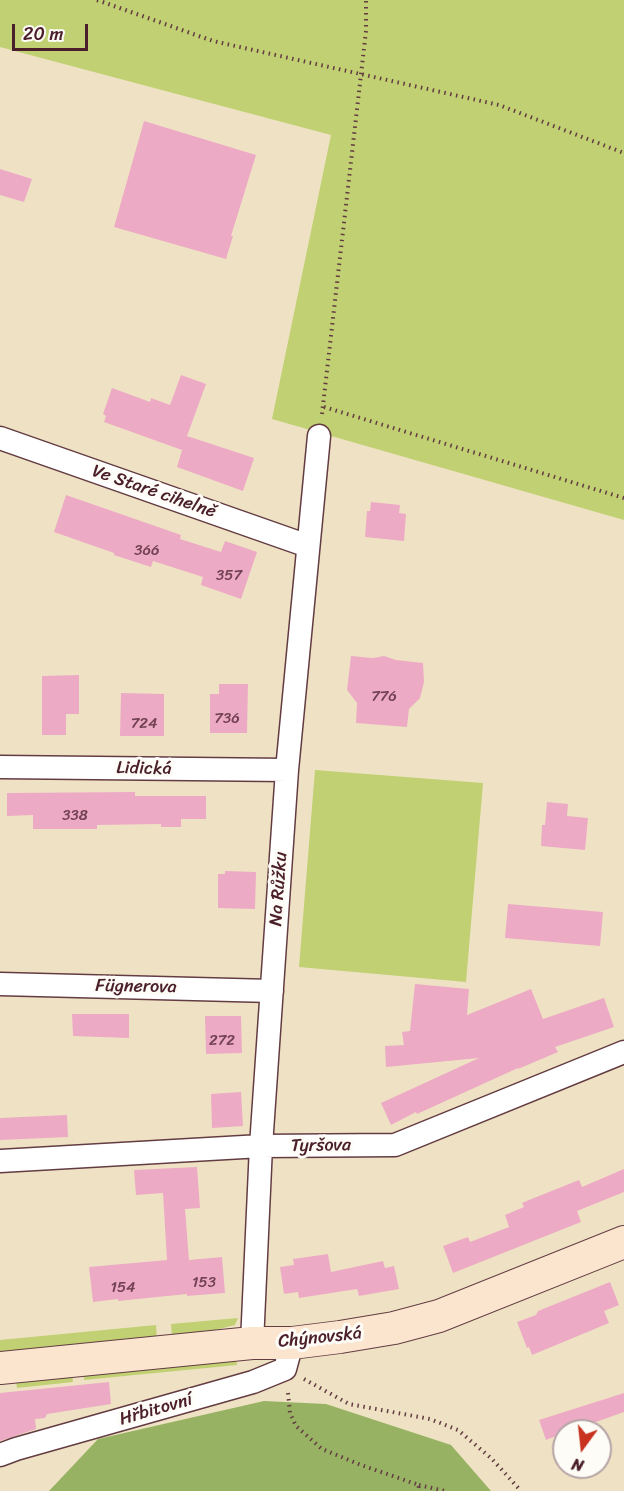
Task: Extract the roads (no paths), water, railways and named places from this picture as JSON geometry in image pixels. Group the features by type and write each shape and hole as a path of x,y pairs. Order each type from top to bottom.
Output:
{"street":[{"name":"Na Růžku","path":"252,1343 261,1146 287,770 319,436"},
{"name":"Ve Staré cihelně","path":"0,438 308,546"},
{"name":"Lidická","path":"0,767 287,770"},
{"name":"Fügnerova","path":"0,984 272,991"},
{"name":"Tyršova","path":"0,1161 261,1146 395,1145 624,1052"},
{"name":"Chýnovská","path":"0,1368 252,1343 288,1356 351,1336 439,1316 624,1242"},
{"name":"Hřbitovní","path":"0,1455 253,1382 288,1356"}]}
